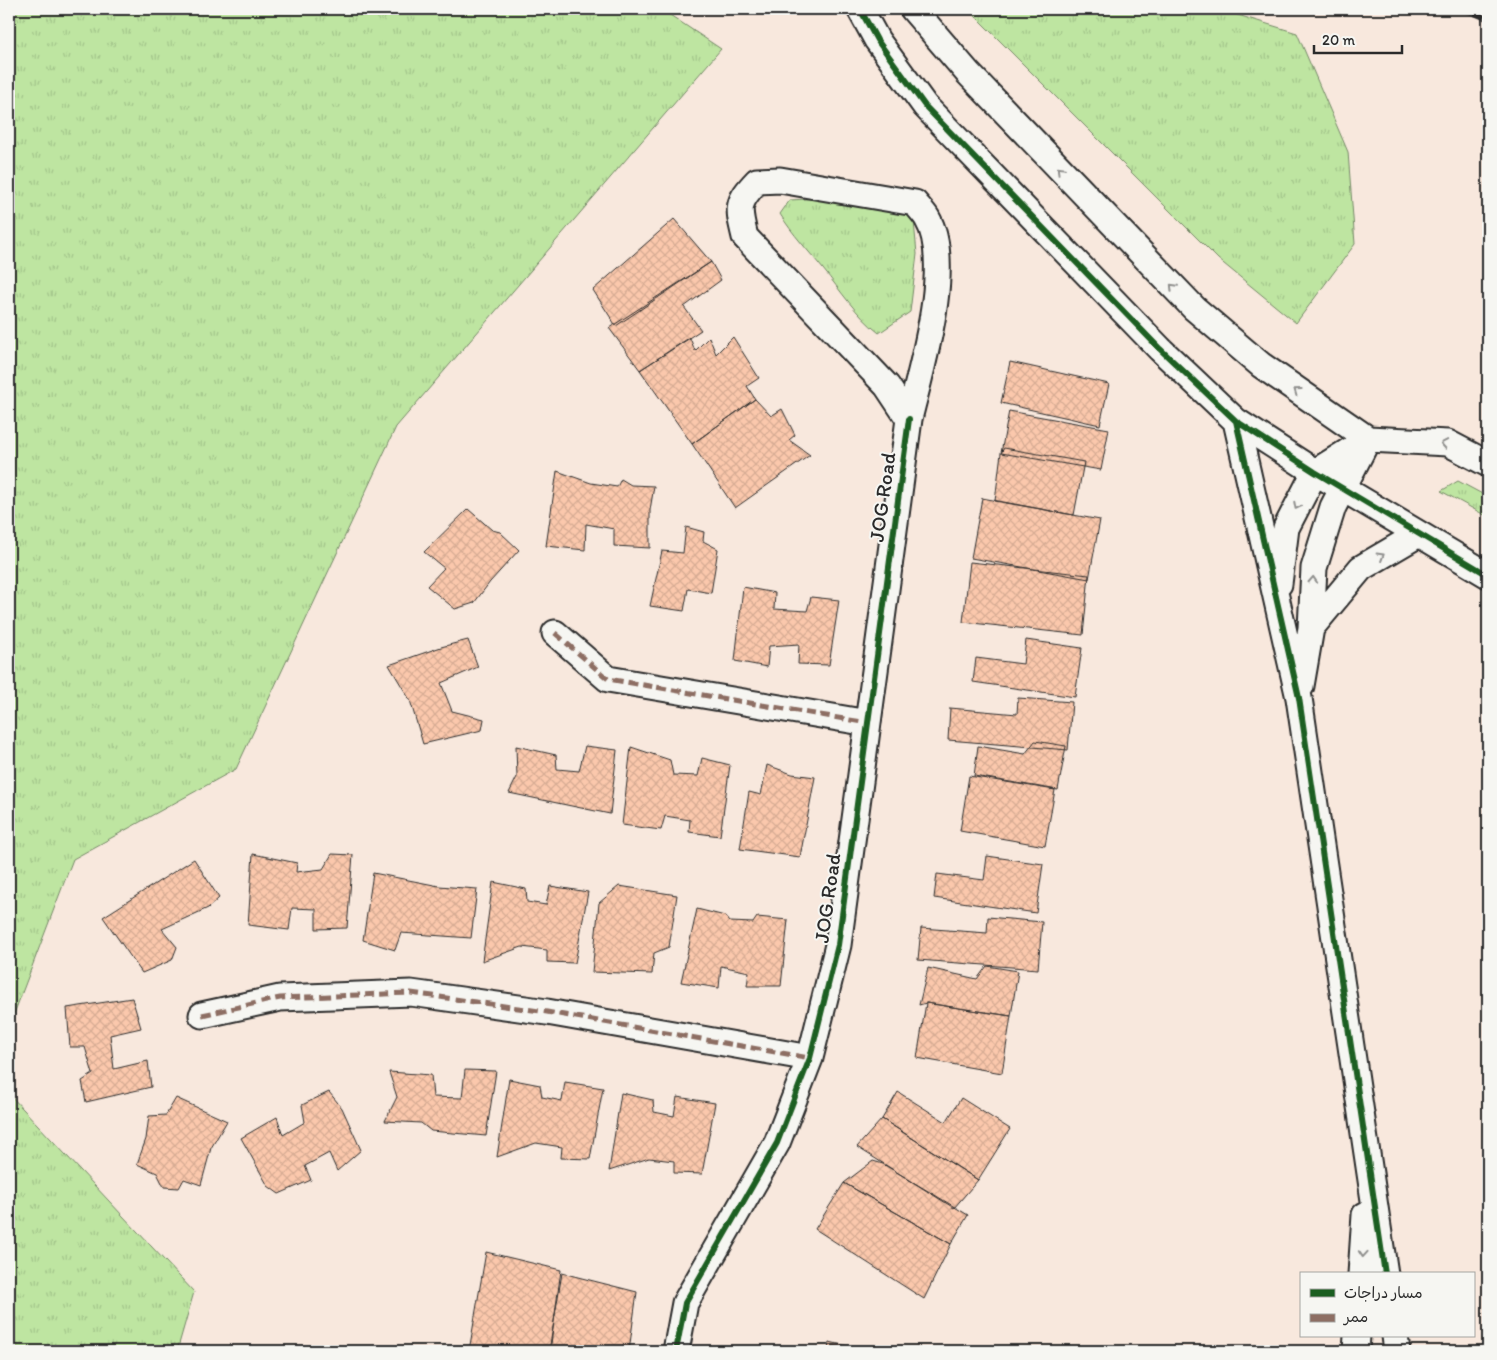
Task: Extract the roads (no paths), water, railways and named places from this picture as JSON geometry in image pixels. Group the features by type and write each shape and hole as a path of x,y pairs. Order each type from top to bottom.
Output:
{"street":[{"path":"860,9 877,40 925,106 1160,349 1236,421 1315,472 1488,575"},
{"path":"913,9 968,73 1194,308 1260,365 1368,439 1448,443 1488,464"},
{"name":"JOG Road","path":"676,1351 685,1303 776,1143 810,1058 838,945 909,419 934,315 937,254 928,219 915,203 780,180 757,181 741,197 740,218 745,237 887,386 909,419"},
{"path":"1236,421 1299,698 1368,1171 1385,1272"},
{"path":"1277,602 1286,528 1315,472 1368,439"},
{"path":"1299,698 1311,628 1314,568 1333,507 1368,439"},
{"path":"1311,628 1360,568 1419,534"},
{"path":"555,633 608,679 868,723"},
{"path":"202,1015 280,998 411,994 546,1012 810,1058"},
{"path":"1361,1272 1368,1171"},
{"path":"1356,1351 1357,1338"},
{"path":"1395,1338 1397,1351"}],"railway":[{"path":"1464,9 1488,19"}]}
